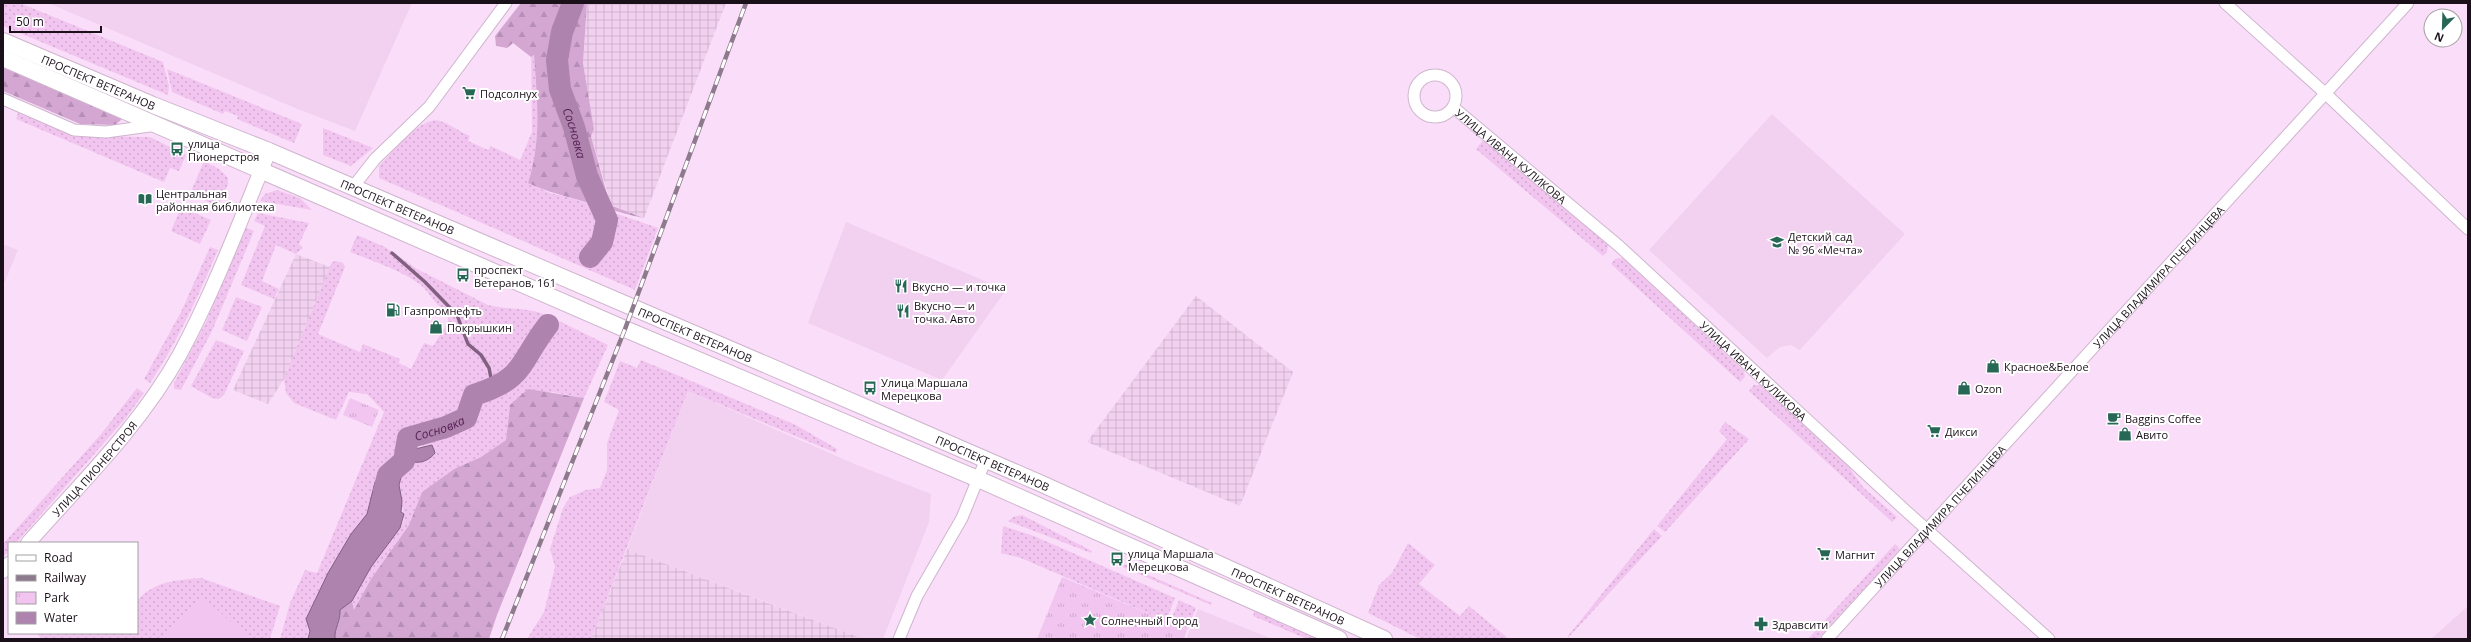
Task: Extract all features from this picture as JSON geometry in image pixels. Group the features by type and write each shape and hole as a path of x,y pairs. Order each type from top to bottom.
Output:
{"main road":[{"name":"ПРОСПЕКТ ВЕТЕРАНОВ","path":"3,41 153,105 269,151 986,459 1384,639"},
{"name":"ПРОСПЕКТ ВЕТЕРАНОВ","path":"3,58 159,124 261,171 625,329 978,479 1339,639"}],"street":[{"path":"353,187 375,158 430,107 506,3"},
{"path":"2225,3 2326,94 2468,229"},
{"name":"УЛИЦА ВЛАДИМИРА ПЧЕЛИНЦЕВА","path":"1827,639 2219,208 2326,94 2408,3"},
{"path":"3,99 74,130 106,132 159,124"},
{"name":"УЛИЦА ИВАНА КУЛИКОВА","path":"1453,107 1619,246 1927,530 2049,639"},
{"name":"УЛИЦА ПИОНЕРСТРОЯ","path":"29,542 132,425 179,355 197,319 269,151"},
{"path":"899,639 916,596 962,518 986,459"}],"shaded area":[{"path":"48,3 412,3 355,131 300,110"},
{"path":"587,3 726,3 644,218 611,205 591,135 594,129 583,63"},
{"name":"Детский сад № 96 «Мечта»","path":"1772,114 1905,234 1800,350 1791,345 1780,347 1767,358 1649,250"},
{"path":"846,222 1006,290 942,380 808,323"},
{"path":"3,244 18,250 3,286"},
{"path":"296,254 330,267 284,379 268,404 233,390"},
{"path":"1196,296 1293,372 1240,506 1087,442"},
{"path":"688,391 857,465 931,494 929,522 883,639 864,639 627,549"},
{"path":"627,549 747,595 864,639 591,639"},
{"path":"2468,606 2468,639 2431,639"},
{"path":"1198,609 1272,639 1186,639"}],"green space":[{"path":"3,3 20,3 163,62 169,86 168,95 3,26"},
{"path":"521,3 587,3 583,63 594,129 591,136 610,205 644,218 555,193 528,183 537,135 534,55 531,57 513,43 507,48 496,46 495,36"},
{"path":"534,55 537,135 528,183 550,193 572,198 658,228 635,290 379,178 379,166 391,153 407,136 424,124 432,121 440,121 451,126 470,136 468,141 488,150 491,146 520,160 532,132 531,57"},
{"path":"3,63 121,116 121,120 115,125 80,124 3,91"},
{"path":"167,69 302,124 294,143 237,119 238,116 225,111 223,114 172,92"},
{"path":"18,113 74,136 150,137 186,155 179,171 170,168 164,182 16,119"},
{"path":"323,128 373,148 351,166 323,155"},
{"path":"1484,139 1608,245 1607,252 1603,256 1476,149"},
{"path":"204,161 219,169 228,178 228,184 218,206 190,194"},
{"path":"277,190 300,198 312,210 260,201 265,194"},
{"path":"181,207 211,220 200,244 171,231"},
{"path":"258,213 309,223 299,244 303,248 296,254 276,245 262,281 279,289 274,299 241,285 265,226 254,221"},
{"path":"245,227 254,231 212,331 181,390 174,389 174,383 206,322"},
{"path":"357,235 385,247 417,269 488,305 539,312 546,315 511,374 493,386 472,394 463,415 429,429 405,434 404,454 391,461 375,482 367,514 351,534 328,573 306,619 310,631 308,638 280,639 290,603 305,570 317,573 384,412 367,394 349,392 336,420 294,403 286,393 284,379 332,262 336,261 343,263 345,267 318,334 360,352 363,344 400,359 399,363 411,369 424,343 433,346 448,323 448,312 442,309 418,283 393,269 350,252"},
{"path":"210,247 218,250 179,335 150,383 144,379 181,312"},
{"path":"1623,258 1744,371 1745,377 1740,382 1611,264 1615,259"},
{"path":"236,297 262,307 247,341 222,330"},
{"path":"557,320 608,345 584,398 552,392 510,405 506,440 481,457 454,469 422,492 409,525 371,579 354,611 352,601 371,567 400,528 404,520 399,485 405,463 429,460 432,445 422,447 424,440 470,422 478,399 517,385"},
{"path":"216,340 244,351 224,395 219,399 212,398 191,386"},
{"path":"641,360 796,425 837,449 836,453 688,391 591,639 527,639 544,612 555,567 550,549 563,508 570,497 586,490 600,488 607,470 607,443 619,410 604,402 620,361 637,368"},
{"path":"1754,385 1760,385 1846,463 1863,487 1897,517 1892,522 1749,391"},
{"path":"137,388 144,393 125,419 17,542 8,542 8,552 3,557 3,544 101,434"},
{"path":"528,389 584,398 497,615 489,639 335,639 340,618 340,610 352,601 354,610 371,579 409,525 422,492 454,469 481,457 506,440 510,405"},
{"path":"350,398 379,410 372,427 343,415"},
{"path":"1725,422 1749,439 1665,532 1657,526 1727,439 1719,431"},
{"path":"1022,515 1092,551 1091,553 1008,521 1013,517"},
{"path":"1003,526 1034,536 1175,598 1166,621 1021,558 1001,553"},
{"path":"1654,529 1662,536 1567,639 1568,636"},
{"path":"1408,543 1435,565 1419,584 1460,616 1469,606 1509,639 1420,639 1368,613 1379,585 1392,573"},
{"path":"1895,544 1900,549 1818,639 1808,639"},
{"path":"1119,562 1212,603 1211,605 1118,565"},
{"path":"1062,577 1187,630 1184,639 1037,639"},
{"path":"201,578 280,606 270,639 42,639 37,634 138,634 138,600 158,585"},
{"path":"202,596 250,639 164,639"},
{"path":"1179,600 1196,608 1187,630 1170,623"},
{"path":"1255,610 1321,639 1307,639 1253,616"}],"water":[{"path":"406,445 415,449 432,445 435,453 432,457 425,461 404,461 407,452"},
{"path":"391,461 398,466 405,463 399,485 402,501 401,512 404,514 400,528 371,567 352,601 340,610 340,618 335,639 308,639 310,631 306,619 328,573 351,534 367,514 375,482"}],"waterway":[{"name":"Сосновка","path":"573,3 562,32 557,60 560,89 574,127 587,176 607,220 602,242 590,257"},
{"path":"392,253 425,282 457,315 468,344 481,355 489,368 493,388"},
{"name":"Сосновка","path":"384,491 388,475 404,461 408,438 446,427 466,418 474,395 491,389 513,376 520,368 548,325"}],"railway":[{"path":"502,639 625,329 746,3"}],"place":[{"name":"Подсолнух","path":"469,93"},
{"name":"улица Пионерстроя","path":"177,149"},
{"name":"Центральная районная библиотека","path":"145,199"},
{"name":"Детский сад № 96 «Мечта»","path":"1777,242"},
{"name":"проспект Ветеранов, 161","path":"463,275"},
{"name":"Вкусно — и точка","path":"901,286"},
{"name":"Газпромнефть","path":"393,310"},
{"name":"Вкусно — и точка. Авто","path":"903,311"},
{"name":"Покрышкин","path":"436,327"},
{"name":"Красное&Белое","path":"1993,366"},
{"name":"Улица Маршала Мерецкова","path":"870,388"},
{"name":"Ozon","path":"1964,388"},
{"name":"Baggins Coffee","path":"2114,418"},
{"name":"Дикси","path":"1934,431"},
{"name":"Авито","path":"2125,434"},
{"name":"Магнит","path":"1824,554"},
{"name":"улица Маршала Мерецкова","path":"1117,559"},
{"name":"Солнечный Город","path":"1090,620"},
{"name":"Здравсити","path":"1761,624"}]}
